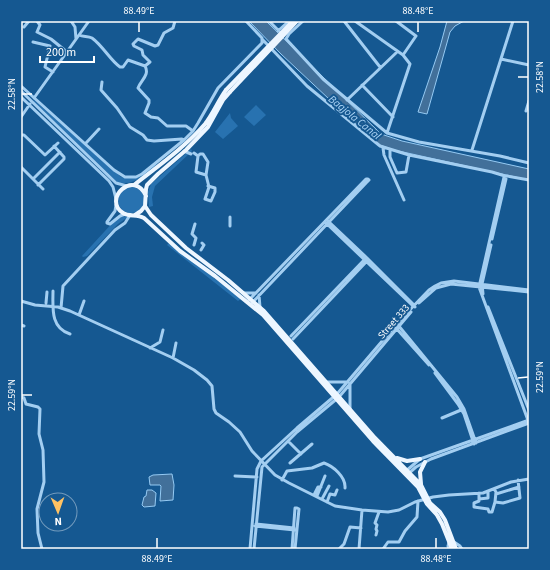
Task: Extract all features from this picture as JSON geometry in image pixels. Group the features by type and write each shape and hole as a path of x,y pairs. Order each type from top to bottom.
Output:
{"main road":[{"path":"130,215 141,211 145,206 146,189 152,180 208,127 228,91 292,21"},
{"path":"297,21 220,99 211,116 186,143 158,164 134,185 126,186 120,189 116,201 120,210 130,215 144,218 180,252 260,307 326,382 372,441 421,485"},
{"path":"134,185 141,189 146,196"},
{"path":"145,206 151,216 186,248 244,293 337,397 394,457 426,499 445,520 451,542 456,549"},
{"path":"394,457 407,461 420,459"},
{"path":"425,462 420,472 421,485 426,499"},
{"path":"450,549 451,542"}],"street":[{"path":"24,27 29,21"},
{"path":"36,21 40,25 37,32 51,39 67,52"},
{"path":"71,21 75,27 76,39"},
{"path":"21,117 89,21"},
{"path":"145,66 149,61 143,55 142,50 133,44 138,39 155,46 158,45 164,33 173,28 175,21"},
{"path":"246,21 307,86 372,141 383,148 529,181"},
{"path":"269,21 323,79 387,133 410,140 472,150 529,162"},
{"path":"278,31 289,21"},
{"path":"286,39 303,21"},
{"path":"344,21 380,67"},
{"path":"355,21 396,52 403,55 409,62 409,67 387,133"},
{"path":"396,21 416,36 403,55"},
{"path":"472,150 513,21"},
{"path":"79,35 90,37 94,40 120,67 123,67 128,60 145,66"},
{"path":"21,86 86,143 114,170 125,177 136,177 158,164 193,131 218,88 262,43 262,38"},
{"path":"33,42 50,46 44,66 53,72"},
{"path":"347,100 396,52"},
{"path":"501,58 529,65"},
{"path":"145,66 147,73 138,88 149,100 145,113 151,117 158,118 167,126 186,126 193,131"},
{"path":"102,82 101,88 104,95 117,108 130,126 143,135 147,140 184,140"},
{"path":"362,85 393,116"},
{"path":"21,91 30,103 109,181 113,188 116,201 115,211 107,223 110,224 120,216 130,215"},
{"path":"21,97 30,103 116,183 126,186"},
{"path":"526,111 529,101"},
{"path":"86,143 99,129"},
{"path":"21,135 24,135 44,155 58,143"},
{"path":"38,185 64,159 64,157 54,146"},
{"path":"383,148 404,200"},
{"path":"390,150 390,157 397,173 406,172 409,155"},
{"path":"184,151 198,156 203,154 208,162 206,175 208,186 205,199 211,201 215,188 208,186"},
{"path":"33,179 60,152"},
{"path":"198,156 196,173 206,175"},
{"path":"21,167 43,189"},
{"path":"506,177 529,181"},
{"path":"506,177 481,285 482,292 529,410"},
{"path":"251,301 256,293 327,222 369,180 368,179 366,179 327,222 260,295 251,301"},
{"path":"70,334 61,330 57,325 53,314 57,307 63,286 115,230 125,223 130,215"},
{"path":"230,217 230,226"},
{"path":"327,222 412,305 415,306"},
{"path":"194,245 196,238 192,234 195,224"},
{"path":"201,250 204,245 202,243"},
{"path":"292,337 367,260"},
{"name":"Street 333","path":"337,397 397,326 415,306 432,291 450,284 481,285 529,291"},
{"path":"407,473 425,462 529,422 481,285"},
{"path":"53,291 57,307"},
{"path":"46,304 47,292"},
{"path":"244,293 256,293"},
{"path":"260,295 260,307"},
{"path":"21,301 35,305 46,304 79,315 173,358 194,370 207,380 212,390 214,409 216,413 230,422 240,432 252,451 276,476 335,506 379,512 399,510 426,499 449,495 488,492 508,483 529,479"},
{"path":"79,315 84,301"},
{"path":"397,326 457,397 464,409 474,442"},
{"path":"397,326 455,399 462,410 474,442"},
{"path":"152,349 160,342 163,330"},
{"path":"173,358 176,343"},
{"path":"326,382 349,383 350,409"},
{"path":"21,397 24,398 26,404 38,407 40,409 39,434 43,450 44,482 37,509 38,533 42,549"},
{"path":"258,477 264,464 337,397"},
{"path":"250,549 254,525 258,477 257,469 261,461 297,428 337,397"},
{"path":"442,418 462,410"},
{"path":"288,441 301,454"},
{"path":"407,473 420,459 474,442"},
{"path":"290,464 312,444"},
{"path":"282,480 287,472 310,469 325,463 337,471 344,482 345,488"},
{"path":"235,476 258,477"},
{"path":"316,496 325,476"},
{"path":"495,502 500,503 521,498 518,480"},
{"path":"322,499 329,486"},
{"path":"497,494 519,487"},
{"path":"494,489 500,503"},
{"path":"327,502 330,494 335,495 337,490"},
{"path":"488,492 488,498 479,499 479,501 474,503 473,506 488,509 489,512 492,512 497,494"},
{"path":"479,493 479,499"},
{"path":"384,549 388,542 399,542 405,531 417,517 418,501"},
{"path":"293,549 298,509 297,508 295,508 295,529"},
{"path":"359,549 362,510"},
{"path":"376,535 377,525 375,523 379,512"},
{"path":"254,525 295,529"},
{"path":"254,525 254,549"},
{"path":"339,549 344,544 350,528 361,528"},
{"path":"451,542 460,546 462,549"}],"shaded area":[{"path":"34,100 121,177 136,177 156,164 157,165 139,179 129,183 117,182 33,101"},
{"path":"256,105 266,115 254,126 244,117"},
{"path":"230,113 231,118 238,126 223,139 215,132"},
{"path":"191,149 192,151 155,186 152,197 153,206 149,207 148,192 151,184"},
{"path":"131,187 140,191 144,200 140,209 131,213 122,209 118,200 122,191"},
{"path":"124,216 128,217 118,224 87,256 82,256 116,219"},
{"path":"169,243 241,299 238,301 167,245"}],"water":[{"name":"Bagjola Canal","path":"249,21 266,21 381,134 402,141 529,169 529,180 394,150 377,144 281,54"},
{"path":"447,21 464,21 455,26 450,32 427,114 418,112 440,47"},
{"path":"172,474 174,485 173,500 160,501 161,486 150,485 149,477 153,475"},
{"path":"147,490 152,490 156,493 155,506 144,507 142,505"}]}
